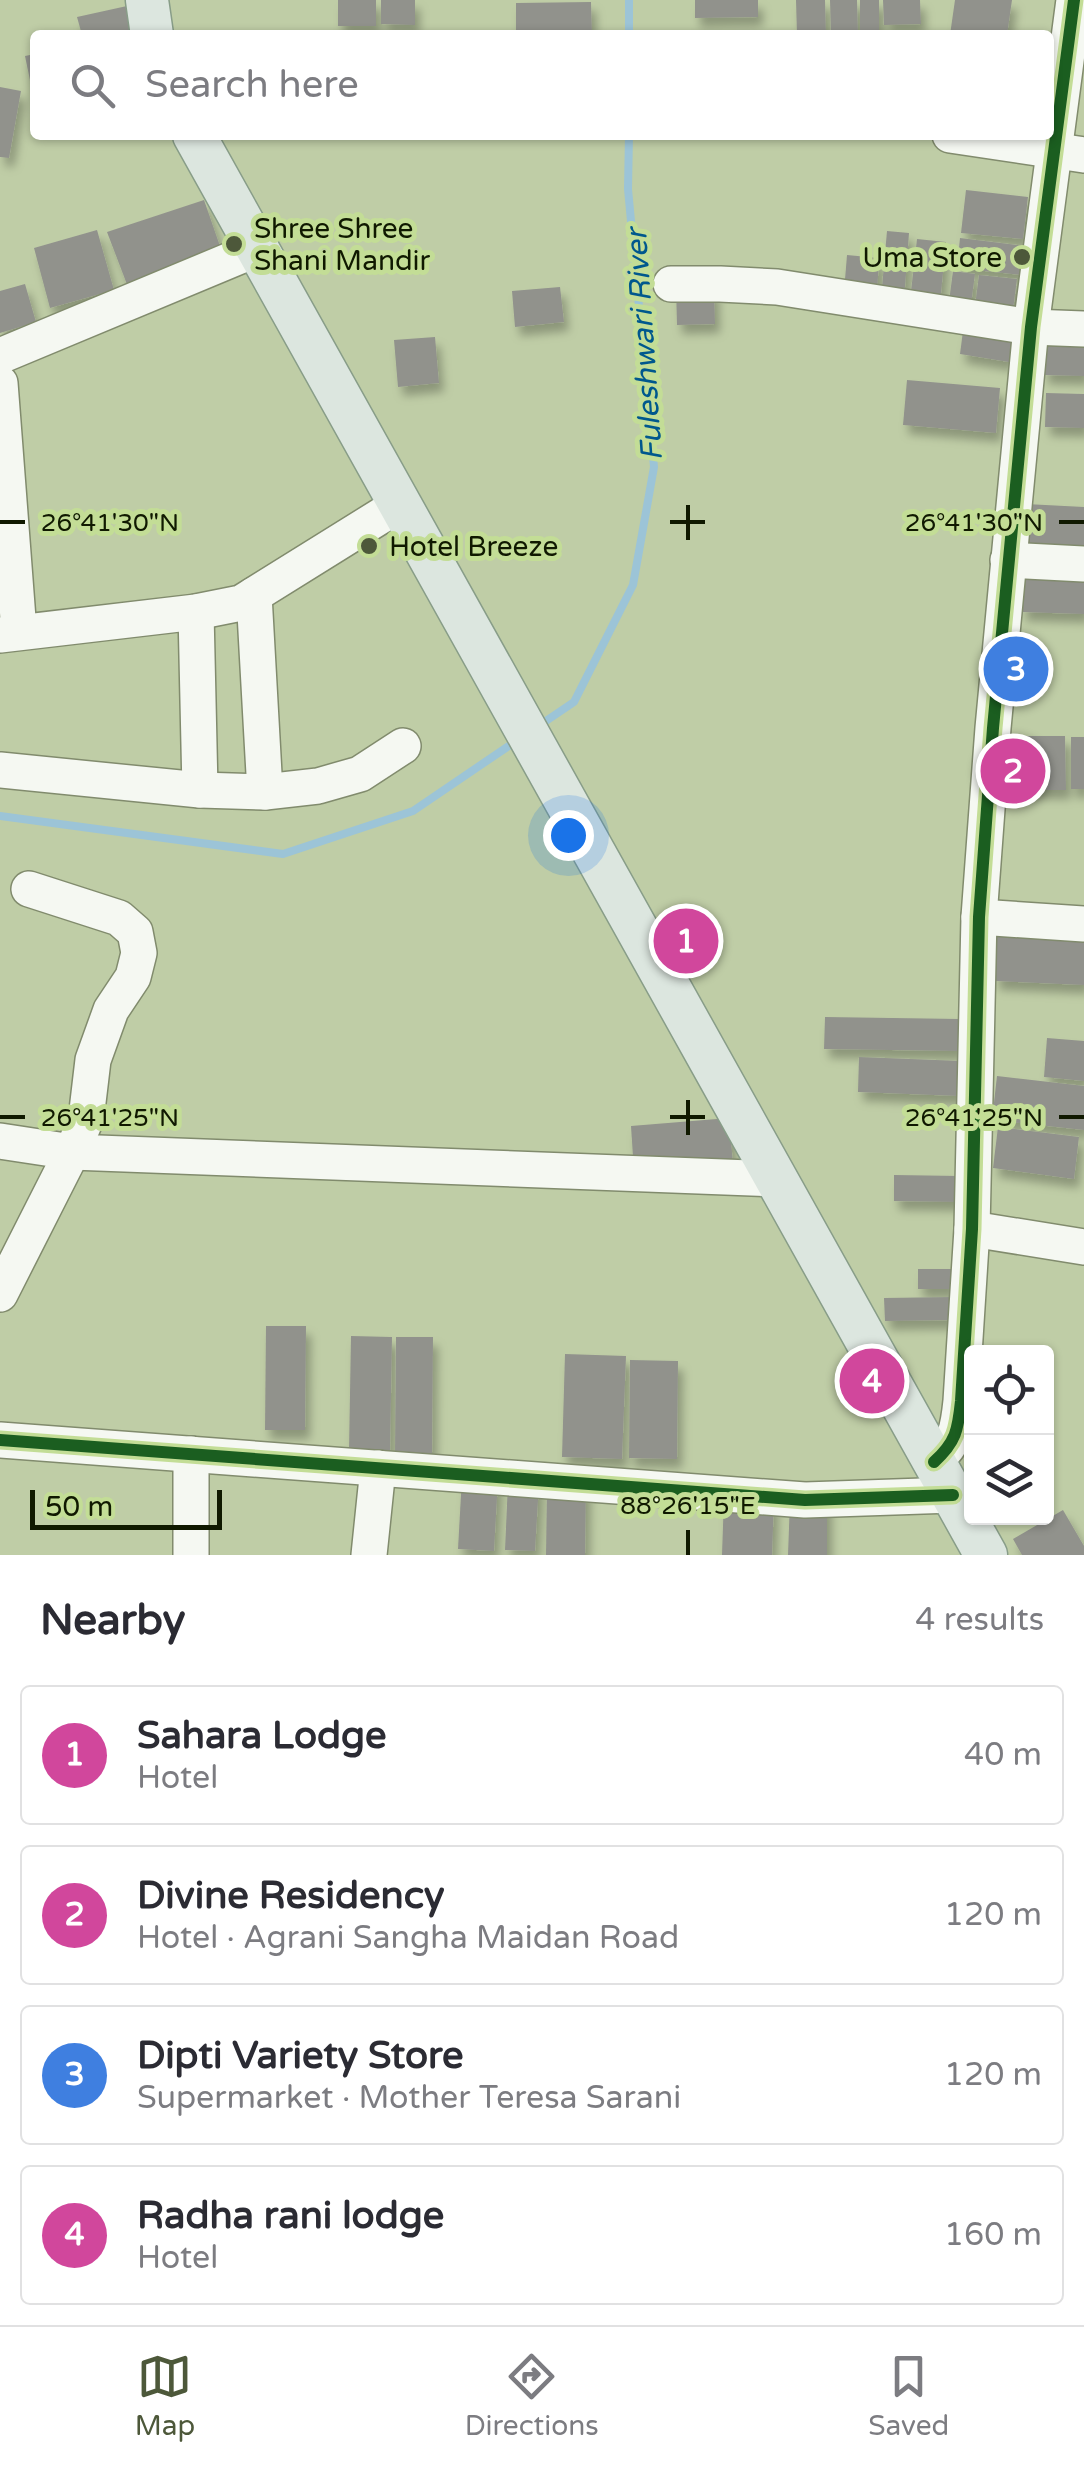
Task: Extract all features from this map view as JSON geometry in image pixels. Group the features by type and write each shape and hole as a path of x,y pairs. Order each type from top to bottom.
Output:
{"main road":[{"path":"147,0 151,30"},
{"path":"197,140 986,1555"}],"street":[{"path":"0,1440 804,1500 944,1479 949,1448 958,1429 972,1229 980,917 993,728 1031,327 1069,153 1074,0"},
{"path":"983,140 1069,153"},
{"path":"0,356 258,249"},
{"path":"670,284 777,288 1031,327 1084,329"},
{"path":"0,383 9,634 241,604 400,504"},
{"path":"1008,560 1084,564"},
{"path":"254,595 265,792"},
{"path":"196,612 200,790"},
{"path":"0,770 200,790 265,792 318,786 360,774 403,746"},
{"path":"0,1294 86,1118 93,1060 111,1010 133,977 139,953 135,932 119,918 29,889"},
{"path":"980,917 1084,924"},
{"path":"0,1142 72,1152 776,1179"},
{"path":"972,1229 1084,1247"},
{"path":"190,1454 190,1555"},
{"path":"369,1555 378,1468"}],"building":[{"path":"338,0 376,0 376,26 338,26"},
{"path":"381,0 415,0 415,25 381,24"},
{"path":"695,0 758,0 758,17 695,18"},
{"path":"796,0 825,0 826,30 797,30"},
{"path":"830,0 857,0 858,30 831,30"},
{"path":"860,0 879,0 879,30 860,30"},
{"path":"883,0 920,0 921,24 884,25"},
{"path":"955,0 1012,0 1008,30 951,30"},
{"path":"591,2 592,30 516,30 516,3"},
{"path":"127,6 132,30 81,30 77,17"},
{"path":"30,55 30,80 25,56"},
{"path":"0,87 21,91 9,158 0,157"},
{"path":"966,190 1028,197 1023,239 961,233"},
{"path":"204,200 222,252 128,287 107,232"},
{"path":"97,230 114,290 50,308 34,248"},
{"path":"887,231 909,233 904,300 881,299"},
{"path":"960,238 1025,246 1022,275 957,268"},
{"path":"917,239 946,242 940,303 910,300"},
{"path":"847,255 879,258 877,294 844,292"},
{"path":"953,271 975,274 970,312 948,309"},
{"path":"979,275 1017,279 1012,317 974,313"},
{"path":"25,284 36,322 0,333 0,291"},
{"path":"560,287 564,322 515,327 512,291"},
{"path":"676,287 714,287 715,324 677,325"},
{"path":"963,331 1012,338 1009,362 960,354"},
{"path":"1044,336 1084,337 1084,376 1043,375"},
{"path":"435,337 439,383 398,387 394,340"},
{"path":"907,380 1000,388 996,433 903,425"},
{"path":"1046,393 1084,394 1084,428 1045,427"},
{"path":"1026,504 1084,507 1084,554 1024,551"},
{"path":"1023,576 1084,579 1084,614 1021,612"},
{"path":"1012,736 1065,736 1066,790 1012,790"},
{"path":"1071,737 1084,737 1084,789 1071,789"},
{"path":"996,928 1084,933 1084,985 994,981"},
{"path":"825,1017 960,1019 959,1051 824,1049"},
{"path":"1047,1038 1084,1041 1084,1081 1044,1077"},
{"path":"859,1057 961,1061 960,1096 858,1092"},
{"path":"997,1076 1084,1086 1084,1130 992,1120"},
{"path":"729,1118 733,1164 634,1172 631,1126"},
{"path":"998,1127 1079,1137 1074,1179 993,1168"},
{"path":"894,1175 960,1176 960,1202 894,1201"},
{"path":"918,1269 952,1269 952,1289 918,1289"},
{"path":"954,1297 954,1320 885,1321 884,1298"},
{"path":"266,1326 306,1326 305,1430 265,1430"},
{"path":"351,1336 392,1337 390,1451 349,1451"},
{"path":"396,1337 433,1337 432,1455 395,1455"},
{"path":"565,1354 626,1356 622,1459 562,1457"},
{"path":"630,1360 678,1361 677,1459 629,1458"},
{"path":"462,1477 498,1479 494,1551 458,1549"},
{"path":"508,1482 539,1483 535,1551 505,1550"},
{"path":"547,1485 586,1485 585,1555 546,1555"},
{"path":"724,1497 774,1499 772,1555 722,1555"},
{"path":"790,1500 827,1501 827,1555 788,1555"},
{"path":"1063,1510 1084,1546 1084,1555 1022,1555 1013,1539 1037,1525 1054,1525 1054,1515"}],"waterway":[{"name":"Fuleshwari River","path":"629,0 629,30"},
{"name":"Fuleshwari River","path":"540,725 574,702 633,585 654,467 628,189 629,140"},
{"name":"Fuleshwari River","path":"0,816 283,854 413,811 516,741"}],"cycle path":[{"path":"934,1462 955,1435 961,1401 972,1229 979,917 993,728 1031,327 1074,0"},
{"path":"0,1440 805,1500 953,1495"}],"place":[{"name":"Shree Shree Shani Mandir","path":"234,244"},
{"name":"Uma Store","path":"1022,257"},
{"name":"Hotel Breeze","path":"369,546"},
{"name":"Dipti Variety Store","path":"1016,669"},
{"name":"Divine Residency","path":"1013,771"},
{"name":"Sahara Lodge","path":"686,941"},
{"name":"Radha rani lodge","path":"872,1381"}]}
